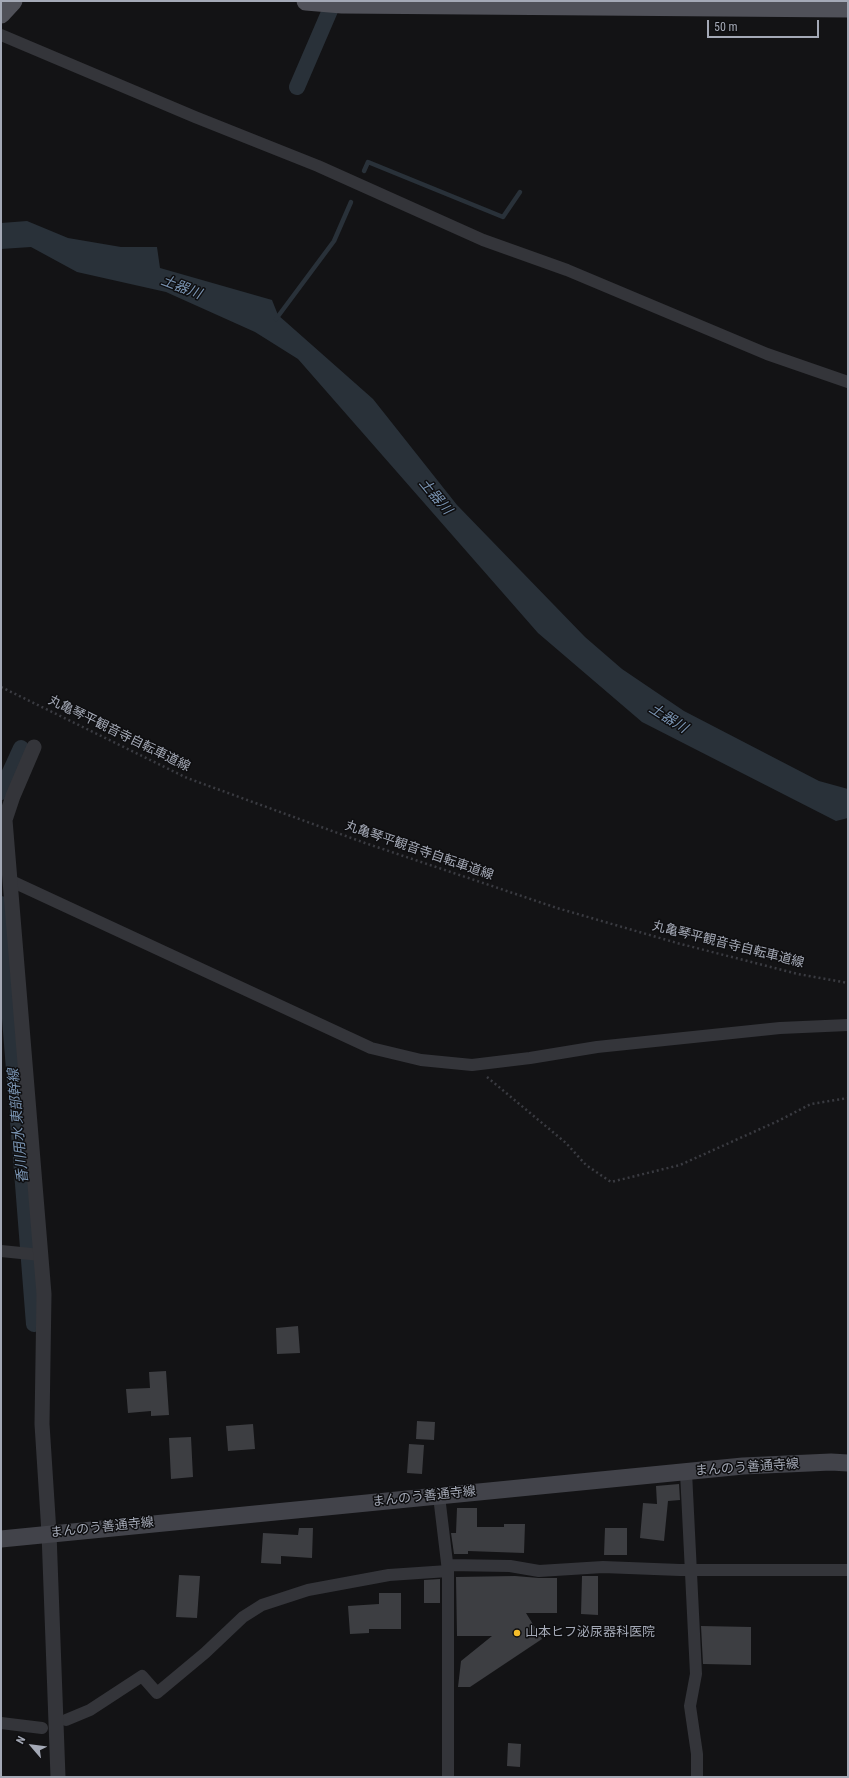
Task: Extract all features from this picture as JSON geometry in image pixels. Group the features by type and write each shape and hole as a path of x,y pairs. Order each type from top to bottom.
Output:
{"main road":[{"path":"1,14 13,1"},
{"path":"324,3 630,4 848,8"},
{"name":"まんのう善通寺線","path":"1,1539 49,1533 743,1466 831,1462 848,1463"}],"street":[{"path":"1,35 195,117 318,166 483,240 567,270 767,354 848,382"},
{"path":"34,747 12,796 5,820 5,878 44,1294 42,1424 49,1533 58,1777"},
{"path":"5,878 371,1048 421,1060 472,1065 530,1058 597,1047 780,1028 848,1025"},
{"path":"1,1250 41,1255"},
{"path":"686,1472 696,1674 690,1706 697,1754 697,1777"},
{"path":"439,1496 448,1568 448,1777"},
{"path":"66,1720 90,1710 142,1676 157,1693 205,1653 243,1617 262,1605 308,1590 389,1575 448,1568 510,1566 539,1571 603,1567 691,1570 848,1570"},
{"path":"1,1723 42,1728"}],"path":[{"name":"丸亀琴平観音寺自転車道線","path":"1,687 187,778 387,850 557,908 677,944 798,974 848,983"},
{"path":"472,1065 566,1143 586,1165 611,1182 680,1165 778,1121 811,1104 848,1098"}],"water":[{"name":"土器川","path":"27,221 68,238 121,247 157,247 160,268 272,300 278,315 373,399 457,505 585,637 622,669 684,711 819,781 848,789 848,818 836,821 642,722 538,633 298,359 255,332 166,292 77,272 31,247 1,249 1,223"}],"building":[{"path":"298,1326 300,1353 277,1354 276,1328"},
{"path":"166,1371 169,1415 151,1416 151,1411 128,1413 126,1389 150,1388 149,1372"},
{"path":"417,1421 435,1422 434,1440 416,1439"},
{"path":"253,1424 255,1449 228,1451 226,1426"},
{"path":"191,1437 193,1477 171,1479 169,1438"},
{"path":"409,1444 424,1445 422,1474 407,1473"},
{"path":"679,1484 680,1500 668,1501 664,1541 640,1538 643,1503 657,1504 656,1486"},
{"path":"457,1508 477,1508 477,1527 504,1527 504,1524 525,1524 524,1553 468,1551 468,1554 454,1554 451,1533 456,1533"},
{"path":"299,1528 313,1528 312,1558 281,1556 281,1564 261,1563 263,1533 298,1535"},
{"path":"605,1528 627,1528 627,1555 604,1555"},
{"path":"179,1575 200,1576 197,1618 176,1617"},
{"name":"山本ヒフ泌尿器科医院","path":"515,1576 557,1578 557,1613 526,1613 542,1639 470,1687 458,1687 461,1661 492,1636 457,1636 456,1577"},
{"path":"582,1576 598,1576 598,1615 581,1614"},
{"path":"440,1579 440,1603 424,1603 424,1580"},
{"path":"379,1593 401,1593 401,1629 369,1629 369,1633 350,1634 348,1606 379,1604"},
{"path":"701,1626 751,1627 751,1665 703,1664"},
{"path":"508,1743 521,1744 520,1767 507,1766"}],"waterway":[{"name":"香川用水 東部幹線","path":"297,87 334,1"},
{"path":"364,171 368,162 503,217 520,192"},
{"path":"276,319 334,241 351,202"},
{"name":"香川用水 東部幹線","path":"1,792 21,748"},
{"name":"香川用水 東部幹線","path":"1,904 34,1324"}],"place":[{"name":"山本ヒフ泌尿器科医院","path":"517,1633"}]}
